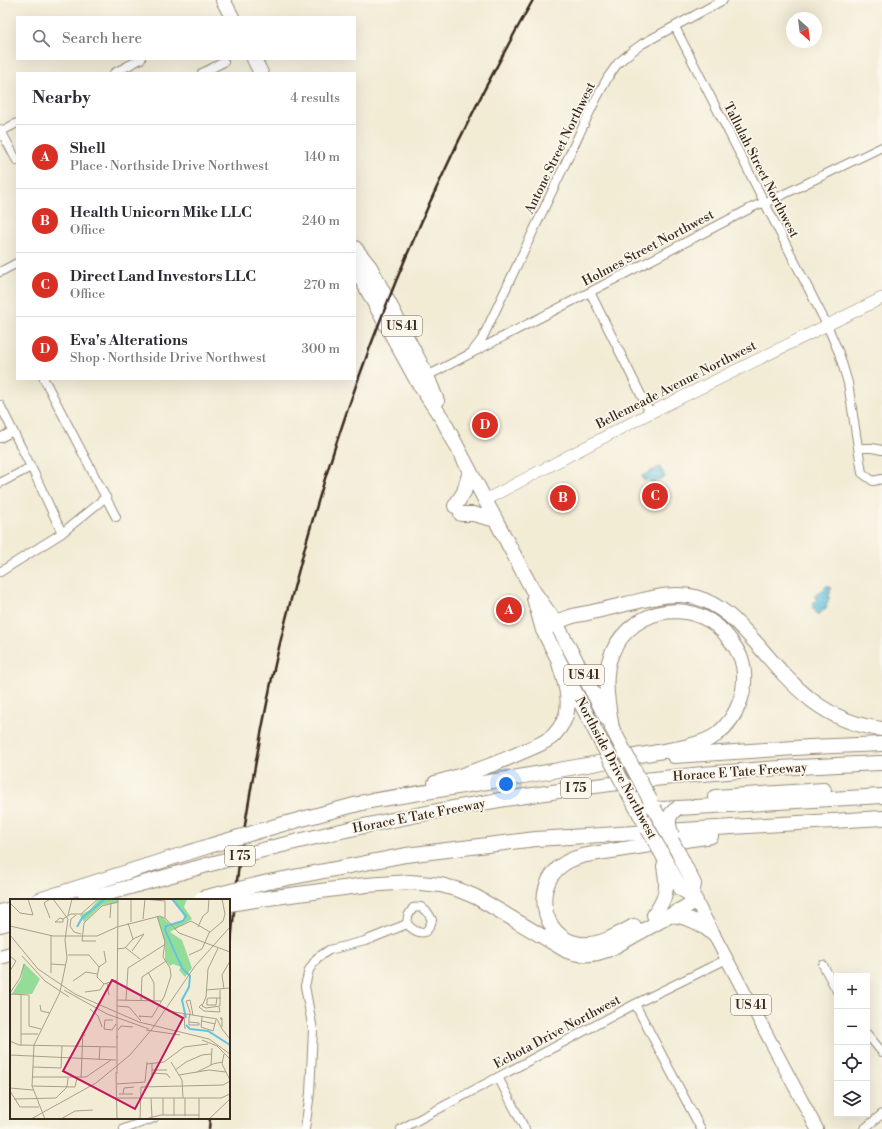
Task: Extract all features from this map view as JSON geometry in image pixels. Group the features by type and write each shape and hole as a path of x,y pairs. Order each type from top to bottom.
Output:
{"highway":[{"path":"223,0 228,16"},
{"path":"254,60 260,72"},
{"name":"Northside Drive Northwest","path":"356,249 370,267 427,376 443,420"},
{"name":"Northside Drive Northwest","path":"356,266 358,273 416,382 443,420 532,589 556,623 612,728 655,803 694,884 694,898"},
{"path":"470,471 458,510 496,520"},
{"name":"Northside Drive Northwest","path":"532,589 543,630 601,742 661,852 666,866 681,889 694,898"},
{"path":"543,630 568,617 659,596 677,595 694,597 712,604 729,614 788,680 817,705 861,725 882,729"},
{"path":"364,802 604,762 696,744 707,740 724,727 737,710 743,690 744,680 740,656 725,633 715,624 700,616 668,611 654,614 639,621 628,630 615,647 607,668 607,687 612,728"},
{"path":"42,899 276,826 486,768 535,747 550,738 560,728 565,720 568,700 560,663"},
{"path":"604,762 771,749 882,744"},
{"name":"Horace E Tate Freeway","path":"88,899 317,836 458,807 648,779 748,770 882,763"},
{"path":"655,803 882,786"},
{"path":"630,796 641,802 655,803 678,808 882,796"},
{"path":"648,828 649,818 655,803"},
{"path":"678,808 670,815 669,825 681,859"},
{"name":"I 75","path":"199,899 268,882 406,855 536,838 882,818"},
{"path":"694,898 654,915 608,939 588,944 579,944 562,936 551,924 544,909 544,893 549,879 556,870 566,863 594,854 832,821"},
{"path":"654,915 665,897 667,884 666,866"},
{"path":"230,904 366,884 410,882 440,885 476,898 558,947 579,955 591,955 602,952 671,915 694,898"},
{"path":"0,912 10,909"},
{"path":"671,915 691,919 706,927 713,934"},
{"path":"0,925 10,922"},
{"path":"0,957 10,954"}],"main road":[{"name":"Northside Drive Northwest","path":"694,898 817,1129"}],"street":[{"name":"Antone Street Northwest","path":"471,354 482,339 608,76 618,63 642,44 674,27 711,3 724,0"},
{"name":"Tallulah Street Northwest","path":"674,27 827,325 839,353 848,383 862,473 873,481 882,479"},
{"path":"116,72 139,60"},
{"path":"204,72 224,62"},
{"path":"16,123 0,131 16,159"},
{"name":"Holmes Street Northwest","path":"427,376 748,209 774,199 882,147"},
{"path":"0,272 16,264"},
{"path":"590,292 650,413"},
{"name":"Bellemeade Avenue Northwest","path":"485,500 650,413 882,298"},
{"path":"45,380 116,517"},
{"path":"0,405 62,533"},
{"path":"0,438 13,431"},
{"path":"858,448 882,450"},
{"path":"0,483 31,467"},
{"path":"0,572 62,533 106,497"},
{"path":"305,1129 310,1092 313,1030 305,986 309,970 317,958 329,950 364,941 407,924"},
{"name":"Echota Drive Northwest","path":"401,1129 635,1004 727,959"},
{"path":"823,965 834,985"},
{"path":"635,1004 701,1129"},
{"path":"870,1038 882,1052"},
{"path":"498,1077 525,1129"},
{"path":"864,1129 882,1114"},
{"path":"124,1129 151,1119"}],"water":[{"path":"660,467 665,477 651,484 649,479 644,481 642,476"},
{"path":"828,585 832,589 829,591 831,593 828,596 830,598 827,600 829,602 826,605 827,607 818,615 812,607 814,605 813,603 817,600 814,597"}],"railway":[{"path":"230,951 242,843 256,760 280,641 316,508 340,432 366,358 426,211 459,140 495,69 533,0"},
{"path":"209,1129 210,1119"}],"place":[{"name":"Eva's Alterations","path":"485,425"},
{"name":"Direct Land Investors LLC","path":"655,496"},
{"name":"Health Unicorn Mike LLC","path":"563,498"},
{"name":"Shell","path":"509,610"}]}
